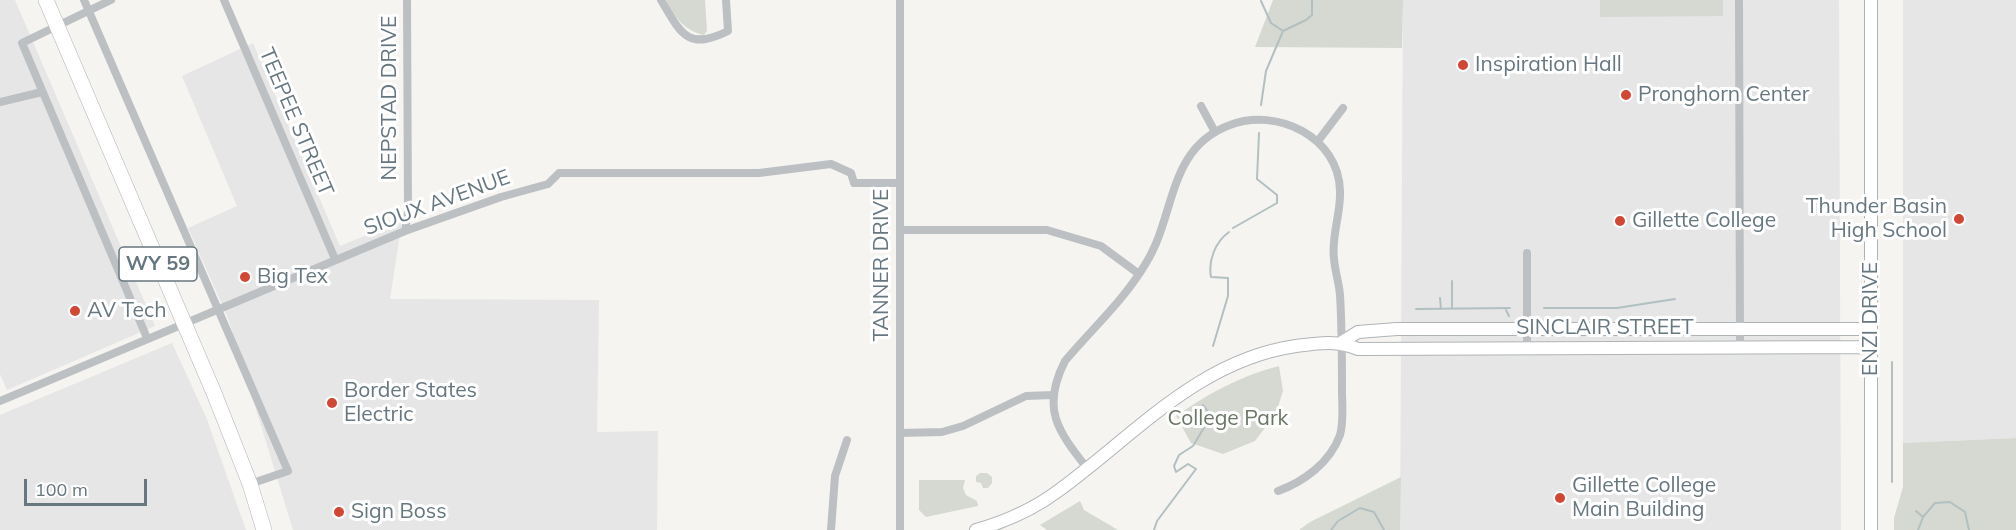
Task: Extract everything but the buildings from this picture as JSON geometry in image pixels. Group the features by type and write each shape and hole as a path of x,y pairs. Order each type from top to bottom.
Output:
{"highway":[{"name":"WY 59","path":"46,0 184,323 250,484 264,530"}],"street":[{"path":"84,0 288,471 250,484"},
{"path":"111,0 22,43 147,338"},
{"name":"TEEPEE STREET","path":"224,0 335,259"},
{"name":"NEPSTAD DRIVE","path":"405,231 408,212 407,0"},
{"path":"661,0 674,22 686,35 696,40 707,41 728,31 726,0"},
{"name":"TANNER DRIVE","path":"900,0 900,530"},
{"path":"1739,0 1740,348"},
{"name":"ENZI DRIVE","path":"1871,0 1871,530"},
{"path":"0,102 42,92"},
{"path":"1202,106 1215,132"},
{"path":"1318,141 1343,108"},
{"path":"1087,468 1058,429 1054,415 1053,394 1057,377 1065,361 1139,274 1157,241 1183,164 1195,147 1215,132 1241,122 1270,120 1290,125 1318,141 1336,170 1340,189 1333,239 1340,292 1342,342 1340,435 1330,454 1320,465 1296,485 1278,491"},
{"name":"SIOUX AVENUE","path":"0,401 405,231 501,197 548,184 559,172 759,174 831,164 851,173 854,183 900,183"},
{"path":"900,230 1047,230 1101,246 1139,274"},
{"path":"1527,253 1527,348"},
{"name":"SINCLAIR STREET","path":"976,530 1023,512 1056,493 1173,398 1200,380 1256,355 1283,348 1342,342 1358,332 1397,329 1871,329"},
{"name":"SINCLAIR STREET","path":"1342,342 1358,349 1871,347"},
{"path":"900,433 942,432 963,426 1026,396 1053,394"},
{"path":"831,530 835,476 847,440"}],"shaded area":[{"path":"0,0 15,0 155,326 7,390 0,374"},
{"name":"Gillette College","path":"1403,0 1839,0 1841,530 1400,530"},
{"name":"Thunder Basin High School","path":"1903,0 2016,0 2016,438 1903,443"},
{"path":"253,43 340,246 402,221 390,299 599,300 597,432 658,431 657,530 293,530 228,318 188,228 237,206 182,76"},
{"path":"172,343 206,417 246,530 0,530 0,415"}],"green space":[{"path":"666,0 705,0 707,31 704,35 691,30 681,22"},
{"path":"1273,0 1403,0 1402,48 1255,47"},
{"path":"1600,0 1723,0 1723,16 1600,17"},
{"name":"College Park","path":"1279,366 1283,391 1276,413 1255,441 1223,454 1191,443 1176,416 1225,386"},
{"path":"2016,438 2016,530 1894,530 1894,518 1903,487 1903,443"},
{"path":"980,473 987,473 992,477 992,483 988,488 983,488 981,483 976,482 976,476"},
{"path":"1401,477 1400,530 1299,530 1310,522"},
{"path":"919,480 965,480 963,488 966,495 977,501 978,506 926,517 919,510"},
{"path":"1080,501 1084,510 1118,530 1047,530 1040,525"}],"waterway":[{"path":"1261,105 1266,71 1283,31 1312,15 1312,0"},
{"path":"1261,1 1271,23 1283,31"},
{"path":"1233,228 1277,203 1277,195 1257,179 1259,133"},
{"path":"1213,346 1228,296 1228,278 1211,277 1210,271 1216,246 1229,232"},
{"path":"1452,281 1452,308"},
{"path":"1440,298 1441,309"},
{"path":"1544,308 1617,308 1675,299"},
{"path":"1505,308 1509,316"},
{"path":"1416,309 1510,308"},
{"path":"1892,362 1892,482"},
{"path":"1154,530 1157,521 1196,469 1188,464 1176,472 1174,466 1179,455 1193,446 1211,416 1203,405"},
{"path":"1918,530 1923,517 1935,503 1950,502 1965,512 1969,530"},
{"path":"1331,530 1338,521 1360,508 1374,512 1384,530"},
{"path":"1916,511 1923,517"}],"place":[{"name":"Inspiration Hall","path":"1463,65"},
{"name":"Pronghorn Center","path":"1626,95"},
{"name":"Thunder Basin High School","path":"1959,219"},
{"name":"Gillette College","path":"1620,221"},
{"name":"Big Tex","path":"245,277"},
{"name":"AV Tech","path":"75,311"},
{"name":"Border States Electric","path":"332,403"},
{"name":"Gillette College Main Building","path":"1560,498"},
{"name":"Sign Boss","path":"339,512"}]}
